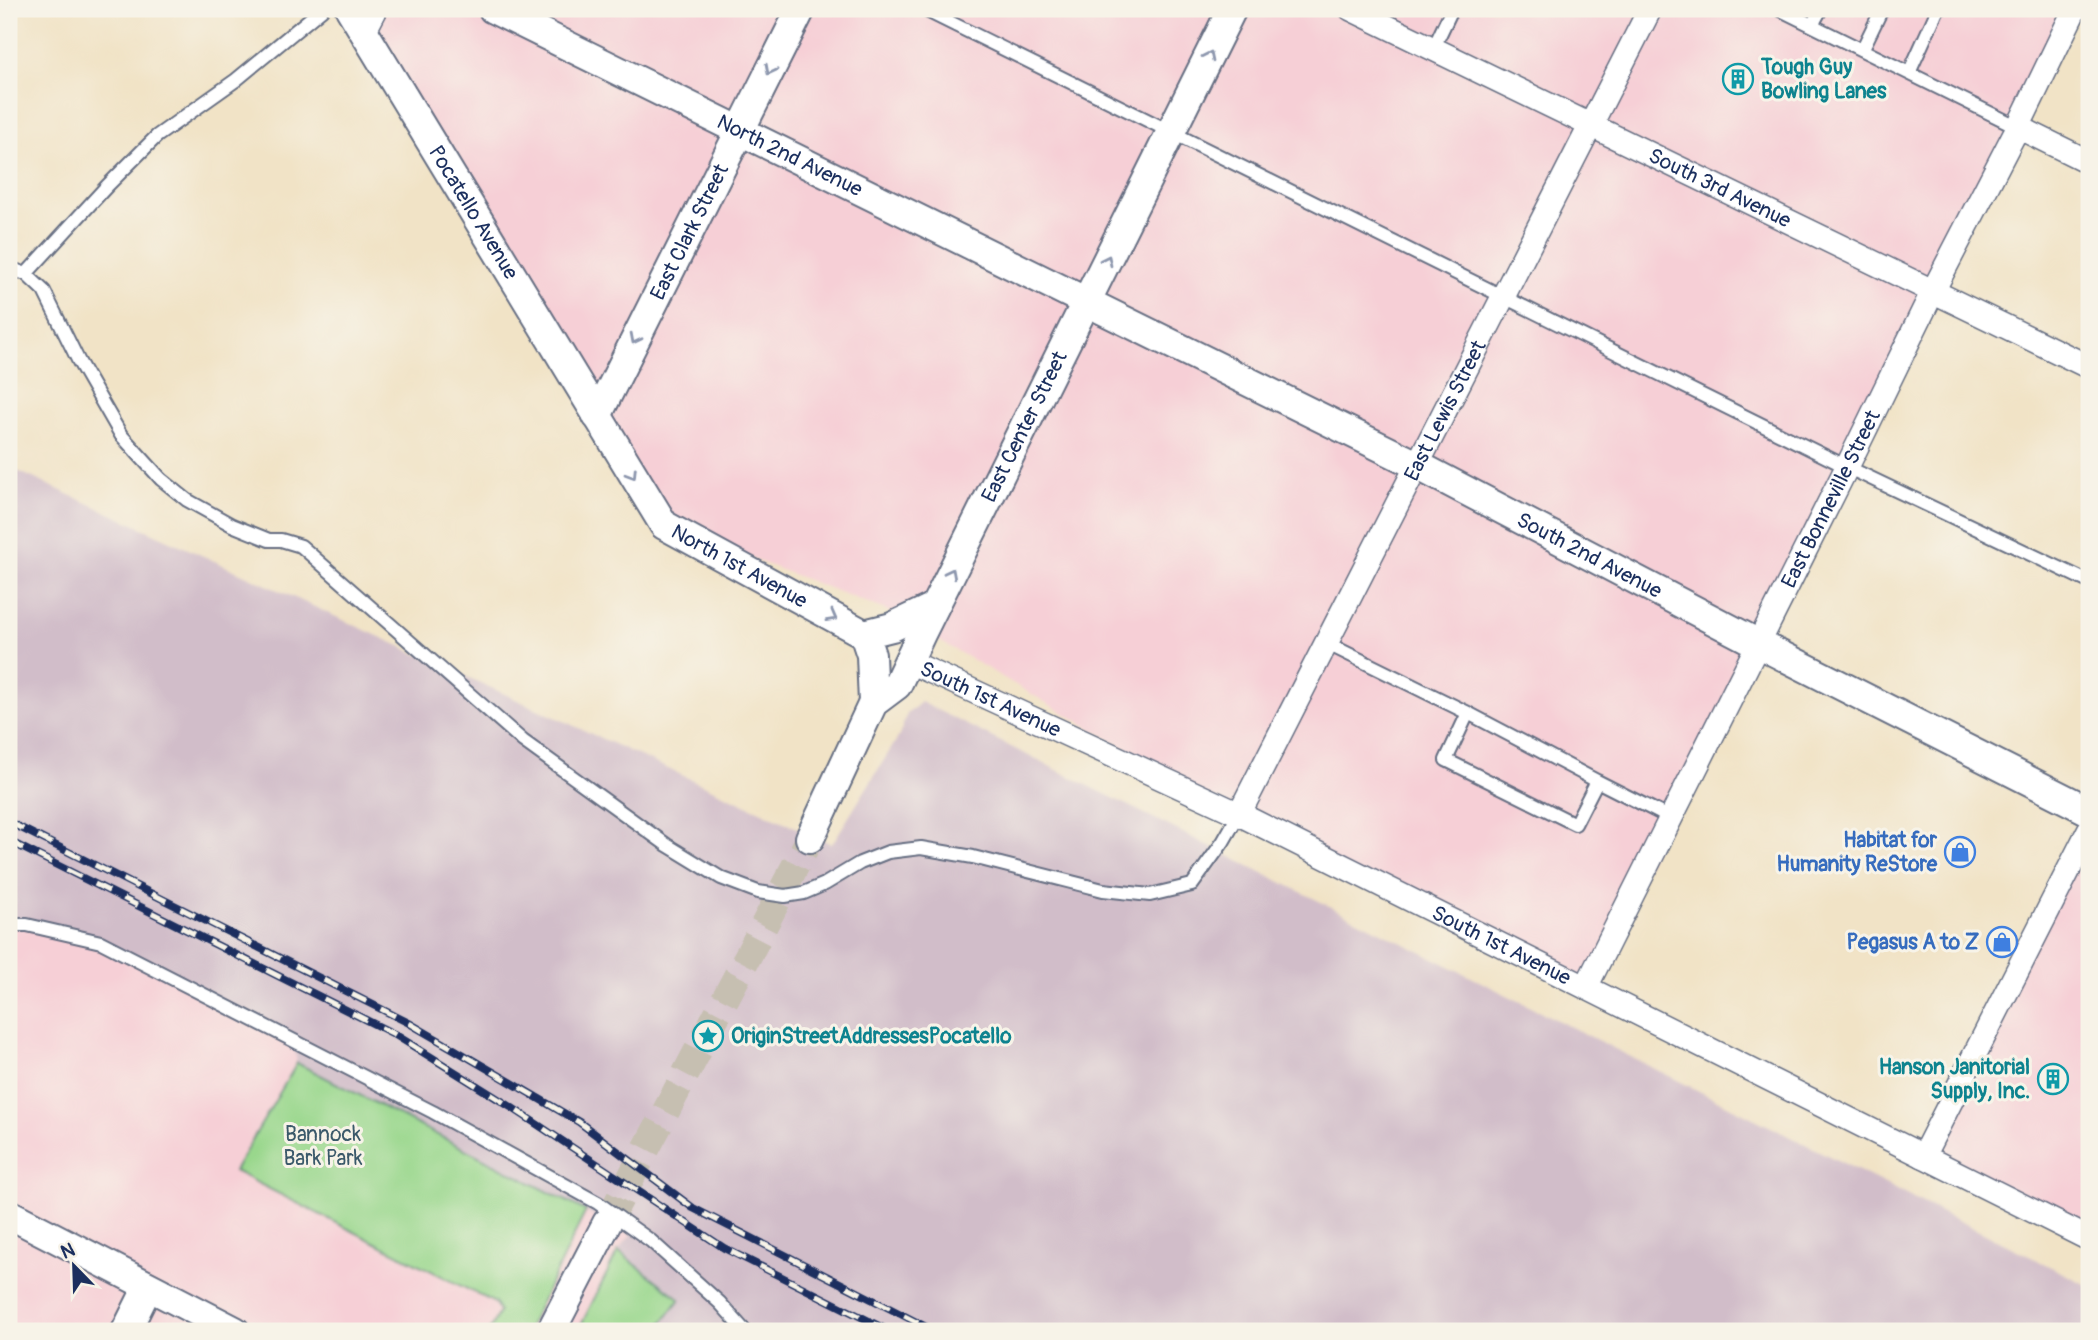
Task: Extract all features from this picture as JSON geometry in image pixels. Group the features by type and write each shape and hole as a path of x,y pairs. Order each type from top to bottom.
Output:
{"street":[{"name":"North 2nd Avenue","path":"493,9 1086,303"},
{"name":"East Clark Street","path":"597,416 801,9"},
{"name":"East Center Street","path":"810,838 873,704 897,685 1232,9"},
{"name":"South 3rd Avenue","path":"1351,9 2089,367"},
{"name":"East Lewis Street","path":"1239,814 1650,9"},
{"name":"East Bonneville Street","path":"1586,987 2075,9"},
{"name":"Pocatello Avenue","path":"363,17 597,416"},
{"path":"2018,127 2089,162"},
{"name":"South 2nd Avenue","path":"1086,303 1417,465 1757,643 2089,811"},
{"name":"North 1st Avenue","path":"597,416 664,526 864,634"},
{"path":"873,704 871,656 864,634 892,627 934,607"},
{"name":"South 1st Avenue","path":"908,661 1239,814 2089,1239"},
{"path":"1923,1156 2089,830"},
{"path":"9,1214 235,1331"},
{"path":"551,1331 607,1223"},
{"path":"126,1331 148,1287"}],"lane":[{"path":"26,274 157,136 236,80 322,9"},
{"path":"923,9 1847,467 2089,582"},
{"path":"1433,49 1452,9"},
{"path":"1779,9 2018,127"},
{"path":"1812,25 1821,9"},
{"path":"1862,50 1882,9"},
{"path":"1909,73 1938,9"},
{"path":"9,268 26,274 44,291 79,362 121,435 161,479 187,499 232,525 269,540 281,540 301,546 523,741 667,845 721,878 758,892 785,896 804,893 860,863 888,852 922,848 973,857 1103,890 1150,895 1192,885 1223,842 1239,814"},
{"path":"1326,643 1670,818"},
{"path":"1468,713 1446,760 1575,824 1597,781"},
{"path":"9,925 27,925 101,942 433,1112 540,1171 597,1203 651,1241 720,1303 745,1331"}],"shaded area":[{"path":"350,9 2074,9 1586,987 1239,814 886,610 664,525"},
{"path":"9,467 832,844 899,736 907,714 921,702 2089,1286 2089,1331 656,1331 680,1299 618,1251 631,1235 297,1063 293,1041 101,942 9,925"},
{"path":"2089,830 2089,1240 1923,1156"},
{"path":"9,925 101,942 293,1041 298,1063 631,1235 618,1251 656,1331 9,1331"}],"green space":[{"name":"Bannock Bark Park","path":"297,1063 586,1211 527,1331 489,1331 499,1312 495,1303 234,1171"},
{"path":"618,1251 680,1299 656,1331 578,1331"}],"tunnel":[{"path":"607,1223 810,838"}],"railway":[{"path":"9,822 409,1023 579,1122 693,1208 934,1331"},
{"path":"9,841 394,1034 511,1107 724,1248 889,1331"}],"place":[{"name":"Tough Guy Bowling Lanes","path":"1738,79"},
{"name":"Habitat for Humanity ReStore","path":"1960,852"},
{"name":"Pegasus A to Z","path":"2002,942"},
{"name":"OriginStreetAddressesPocatello","path":"708,1036"},
{"name":"Hanson Janitorial Supply, Inc.","path":"2053,1079"}]}
